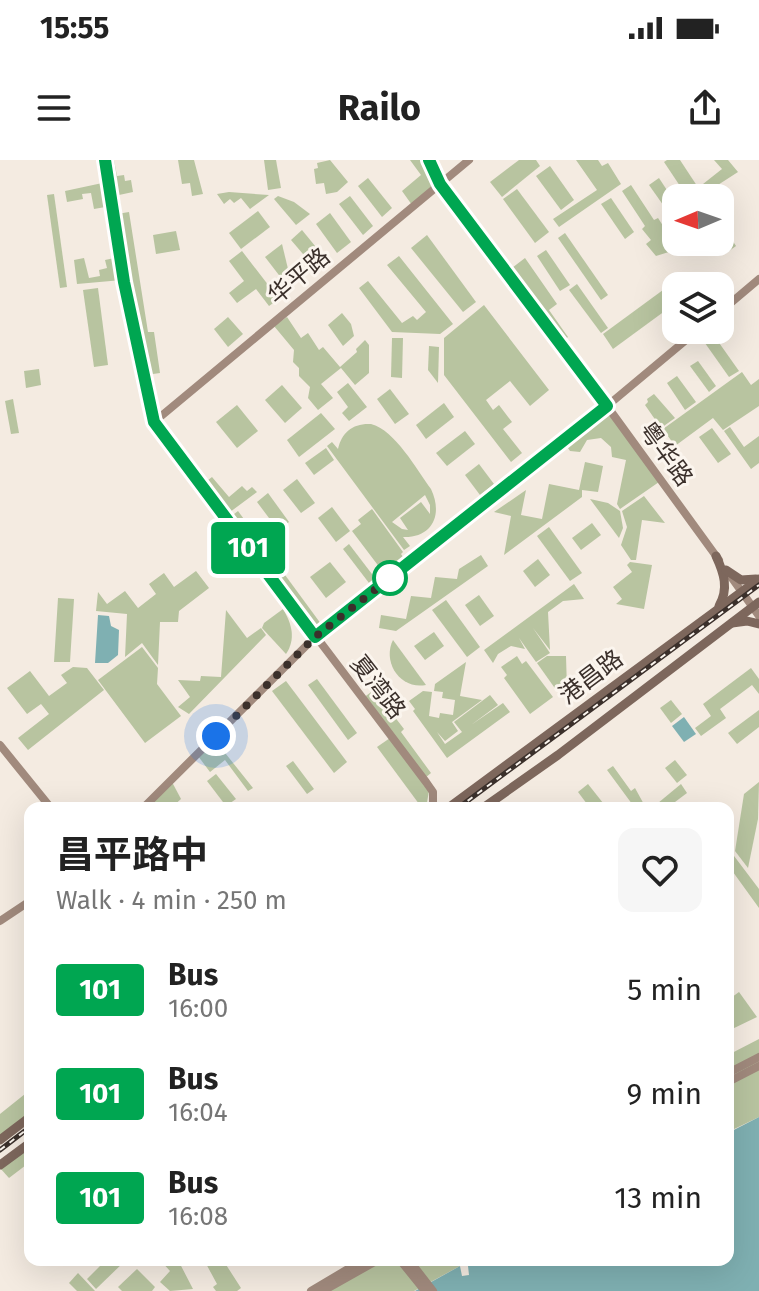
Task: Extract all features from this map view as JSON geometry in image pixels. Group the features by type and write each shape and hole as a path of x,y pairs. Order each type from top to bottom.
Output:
{"main road":[{"path":"716,556 725,583 724,597 717,609"},
{"path":"726,570 741,580 759,578"},
{"name":"港昌路","path":"456,802 759,578"},
{"name":"港昌路","path":"491,802 756,604"},
{"path":"728,625 742,621 759,624"},
{"path":"0,1140 24,1122"},
{"path":"0,1165 24,1147"}],"street":[{"name":"夏湾路","path":"105,160 124,282 154,422 426,782 434,796 434,802"},
{"name":"粤华路","path":"429,160 440,184 726,570 756,604 759,616"},
{"name":"华平路","path":"154,422 469,160"},
{"path":"734,300 759,279"},
{"path":"149,802 315,637 681,344"},
{"path":"0,745 46,802"},
{"path":"0,921 24,905"},
{"path":"734,1070 759,1057"},
{"path":"734,1079 759,1066"},
{"path":"311,1291 352,1266"},
{"path":"323,1291 367,1266"},
{"path":"405,1266 425,1291"},
{"path":"414,1266 433,1291"}],"green space":[{"path":"106,160 114,160 117,176 124,175 125,181 131,180 133,192 119,195 121,208 116,209"},
{"path":"178,160 194,160 203,194 192,196 190,183 182,184"},
{"path":"264,160 276,160 281,188 268,190"},
{"path":"330,160 348,182 337,192 326,194 324,183 316,184 314,169 318,168 317,163"},
{"path":"410,160 427,160 438,184 412,205 402,191 421,175"},
{"path":"519,160 536,160 540,166 502,197 490,182"},
{"path":"576,160 598,160 602,166 608,163 621,184 559,227 553,219 597,190"},
{"path":"680,160 696,184 679,184 664,162"},
{"path":"714,160 728,160 738,172 719,184 703,184 722,169"},
{"path":"550,166 574,200 561,210 536,176"},
{"path":"368,178 392,208 382,217 358,186"},
{"path":"659,178 663,184 662,203 649,185"},
{"path":"107,182 111,206 94,209 91,193 82,194 83,199 67,202 65,191"},
{"path":"631,185 654,220 658,218 662,224 662,254 656,256 646,244 651,240 642,229 645,226 622,191"},
{"path":"517,189 549,232 535,243 503,199"},
{"path":"54,194 67,287 60,288 47,195"},
{"path":"217,194 269,195 250,209 241,198 234,203 230,199 224,204"},
{"path":"278,196 294,202 310,214 296,225 274,199"},
{"path":"350,196 373,226 363,235 339,204"},
{"path":"611,198 634,232 625,239 601,204"},
{"path":"258,211 270,227 241,249 229,233"},
{"path":"129,212 148,332 154,332 160,373 146,375 127,281 117,214"},
{"path":"330,213 351,242 337,253 316,224"},
{"path":"302,230 320,252 309,261 291,240"},
{"path":"176,231 180,250 156,254 153,235"},
{"path":"565,233 608,295 601,300 558,238"},
{"path":"427,235 476,302 463,312 411,248"},
{"path":"282,244 289,273 282,279 265,257"},
{"path":"546,250 570,285 560,291 537,256"},
{"path":"242,251 279,299 269,306 256,289 237,303 229,293 244,281 229,261"},
{"path":"399,256 453,324 440,334 392,332 359,288 368,281 402,323 413,316 417,320 426,312 387,265"},
{"path":"119,257 122,280 77,284 74,260 84,258 89,278 100,276 99,270 107,268 105,260"},
{"path":"525,258 557,304 549,310 568,337 562,342 508,271"},
{"path":"577,284 608,328 601,333 569,290"},
{"path":"98,288 108,365 94,367 83,290"},
{"path":"662,291 662,313 613,349 603,334"},
{"path":"484,305 549,390 530,406 510,381 486,400 493,410 499,405 512,422 503,429 522,453 511,462 444,375 444,338"},
{"path":"342,313 351,324 354,336 343,346 328,325"},
{"path":"228,317 243,334 228,347 214,329"},
{"path":"287,317 301,338 308,333 319,350 323,347 340,367 365,340 369,345 369,373 355,385 341,368 321,384 333,398 318,410 308,398 310,387 299,376 299,368 293,362 294,350 274,326"},
{"path":"392,338 403,338 402,378 391,377"},
{"path":"706,344 720,344 739,371 729,377"},
{"path":"429,346 439,347 438,383 428,370"},
{"path":"698,361 716,386 709,392 690,366"},
{"path":"39,369 41,385 26,388 24,371"},
{"path":"742,372 751,385 759,379 759,406 723,430 713,418 675,446 663,429"},
{"path":"677,376 696,402 685,410 667,383"},
{"path":"348,383 367,407 349,421 342,413 348,407 337,392"},
{"path":"282,385 302,408 285,423 265,400"},
{"path":"390,389 409,414 395,424 377,399"},
{"path":"654,394 675,418 661,428 645,405"},
{"path":"13,399 19,433 11,434 5,401"},
{"path":"444,403 454,417 426,439 416,425"},
{"path":"237,405 258,431 237,448 216,422"},
{"path":"607,409 659,482 620,509 617,504 626,460 612,457 611,447 601,438 587,440 580,452 570,451 564,442"},
{"path":"321,413 335,429 299,457 287,440"},
{"path":"371,424 397,442 431,489 434,498 433,523 422,533 403,537 410,546 404,550 327,446 332,442 338,449 349,430","holes":["425,495 430,514 421,502 400,518 408,530 392,522"]},
{"path":"730,427 744,447 759,436 759,463 751,469 724,431"},
{"path":"712,428 731,454 718,463 699,437"},
{"path":"465,431 475,444 447,466 436,453"},
{"path":"326,448 334,460 314,475 305,463"},
{"path":"585,462 603,466 598,492 582,490 582,497 504,555 511,516 494,512 526,490 521,515 542,519 549,484 579,490"},
{"path":"479,464 494,484 480,495 465,475"},
{"path":"212,477 229,497 242,486 247,491 252,487 257,492 226,515 203,484"},
{"path":"297,479 315,503 301,513 283,490"},
{"path":"268,493 289,522 278,530 257,502"},
{"path":"644,496 665,523 642,520 636,560 631,560 621,545 627,527 622,511"},
{"path":"590,499 608,503 620,511 623,528 619,538"},
{"path":"332,507 350,531 336,542 318,518"},
{"path":"372,509 403,552 403,557 383,572 352,531 361,524 358,520"},
{"path":"238,511 324,628 315,635 229,518"},
{"path":"592,523 601,535 581,550 572,538"},
{"path":"549,527 582,573 570,581 537,536"},
{"path":"349,544 375,578 369,583 343,549"},
{"path":"481,555 488,566 396,631 379,628 381,615 406,619 411,596 431,598 435,577 457,579 459,569"},
{"path":"538,559 550,575 535,587 523,571"},
{"path":"330,562 346,582 326,598 310,577"},
{"path":"630,562 652,565 644,609 616,604 622,599 613,587 632,572 627,565"},
{"path":"196,571 209,588 179,611 178,622 160,622 158,665 142,643 125,657 127,614 96,611 98,592 107,604 125,591 138,608 156,594 149,584 164,573 174,587"},
{"path":"574,584 584,599 563,601 548,612 550,650 533,628 550,653 536,662 519,638 525,649 511,646 498,654 493,663 484,650"},
{"path":"479,595 494,616 480,626 465,605"},
{"path":"58,598 74,599 70,662 54,662"},
{"path":"446,600 480,647 467,657 432,610"},
{"path":"283,609 292,632 286,654 262,628"},
{"path":"226,610 247,638 261,628 266,635 189,714 178,707 190,697 178,680 200,681 201,676 221,677"},
{"path":"434,632 444,646 425,660 414,646"},
{"path":"393,640 426,685 408,683 396,673 390,657"},
{"path":"142,647 158,668 157,684 181,716 145,743 98,680"},
{"path":"517,656 522,664 526,661 553,697 530,714 504,678 507,675 501,667"},
{"path":"547,656 566,656 567,689 559,694 537,663"},
{"path":"466,662 460,696 482,700 452,722 458,731 445,741 437,732 445,744 462,732 454,722 490,695 498,705 471,725 503,703 510,712 447,758 409,701 423,691 432,692 429,716 439,718 440,713 453,715 455,700 442,698 443,692 434,691 435,684"},
{"path":"73,667 87,668 104,690 28,750 18,738 49,714 41,704 27,714 7,688 30,671 49,696 67,683 61,675"},
{"path":"751,668 759,679 759,694 752,685 720,709 726,718 701,736 695,728 711,716 703,704"},
{"path":"317,679 357,733 348,740 308,685"},
{"path":"286,681 347,762 334,773 272,691"},
{"path":"374,690 404,729 401,732 431,773 425,778 363,698"},
{"path":"671,700 682,714 671,723 660,708"},
{"path":"759,710 759,727 737,744 728,733"},
{"path":"390,738 429,791 427,802 418,802 377,747"},
{"path":"214,739 253,788 248,791 225,760 210,772 198,756"},
{"path":"675,760 687,775 677,783 665,768"},
{"path":"293,761 314,789 307,794 286,766"},
{"path":"613,766 631,791 635,788 643,802 631,802 607,770"},
{"path":"216,774 236,799 223,802 207,781"},
{"path":"172,782 181,799 178,802 151,802"},
{"path":"759,782 758,819 748,868 735,851 744,794"},
{"path":"588,784 602,802 586,802 578,792"},
{"path":"681,784 687,793 675,802 659,802"},
{"path":"734,856 759,889 759,908 734,873"},
{"path":"739,992 757,1017 734,1028 734,996"},
{"path":"759,1039 759,1055 734,1068 734,1052"},
{"path":"759,1059 759,1117 734,1129 734,1071"},
{"path":"24,1095 24,1117 0,1135 0,1114"},
{"path":"24,1150 24,1167 9,1178 0,1168"},
{"path":"100,1266 120,1266 96,1289 87,1279"},
{"path":"165,1266 181,1266 193,1289 170,1291 160,1282 170,1271"},
{"path":"207,1266 227,1266 241,1288 237,1291 216,1291 213,1287 217,1284"},
{"path":"354,1266 460,1266 414,1291 308,1291"},
{"path":"137,1269 155,1287 152,1291 122,1291 118,1287"},
{"path":"78,1273 95,1291 77,1291 69,1283"}],"water":[{"path":"98,615 109,616 111,626 119,630 118,655 108,663 95,663"},
{"path":"684,717 696,734 684,742 672,726"},
{"path":"759,1117 759,1291 415,1291 460,1266 462,1276 469,1275 468,1266 734,1266 734,1130"}],"railway":[{"path":"466,802 759,585"},
{"path":"0,1150 24,1132"}],"bus line":[{"name":"101","path":"105,160 124,282 154,422 315,637 607,406 440,184 429,160"}],"route":[{"path":"216,736 315,637 390,578"}]}
